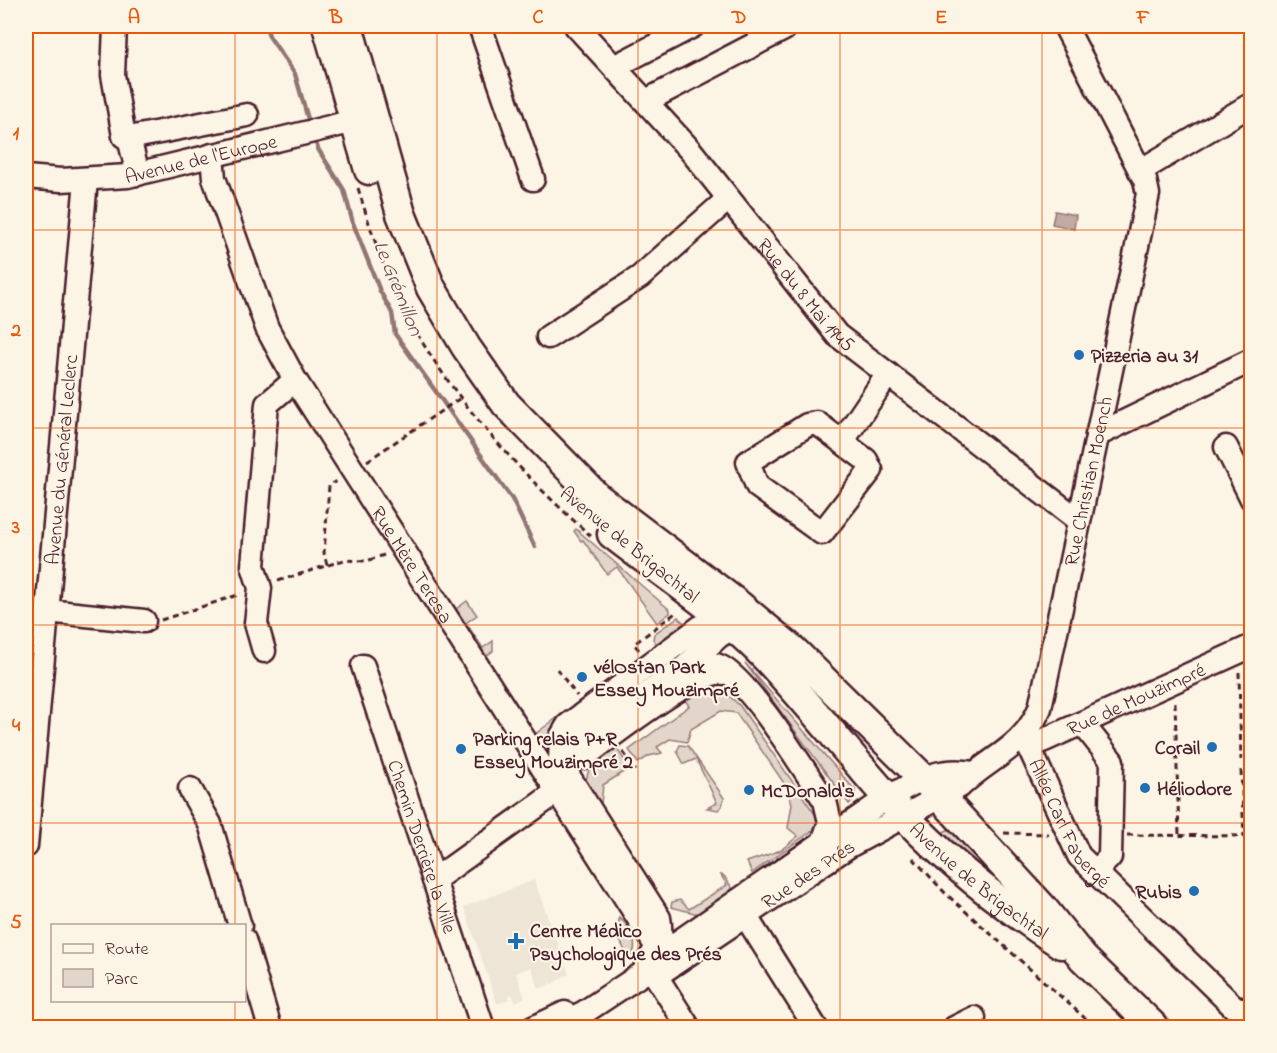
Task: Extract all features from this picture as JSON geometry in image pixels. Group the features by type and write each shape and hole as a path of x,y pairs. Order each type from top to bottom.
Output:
{"main road":[{"name":"Avenue de Brigachtal","path":"327,26 387,231 415,293 449,356 489,408 572,499 609,532 731,623 766,658 924,835 1016,914 1083,958"},
{"name":"Avenue de Brigachtal","path":"348,26 353,121 401,214 431,288 466,347 506,404 598,498 747,611 794,651 932,787 1042,907 1083,958 1155,1028"}],"street":[{"path":"115,26 113,75 124,136 129,138 247,115"},
{"path":"480,26 533,179"},
{"name":"Rue du 8 Mai 1945","path":"576,26 691,151 837,334 1078,520"},
{"path":"614,67 693,26"},
{"name":"Rue Christian Moench","path":"1025,743 1040,708 1148,194 1140,171 1065,26"},
{"path":"646,102 784,29"},
{"path":"1140,171 1251,104"},
{"name":"Avenue de l'Europe","path":"26,177 86,180 138,174 353,121"},
{"path":"129,138 138,174"},
{"name":"Rue Mère Teresa","path":"212,156 214,178 263,317 295,380 541,765 568,785 689,1028"},
{"name":"Avenue du Général Leclerc","path":"26,846 86,180"},
{"path":"548,337 640,277 728,199"},
{"path":"1096,435 1251,360"},
{"path":"842,442 888,374"},
{"path":"264,651 256,623 261,588 253,566 267,404 295,380"},
{"path":"817,423 842,442 866,460 871,470 822,533 756,486 748,462 807,425 817,423"},
{"path":"1226,447 1251,499"},
{"path":"47,611 144,621"},
{"path":"568,785 567,756 573,745 685,667 731,623"},
{"path":"703,928 673,926 659,918 568,785 559,753 561,737 568,725 699,627 731,623 751,628 802,674 844,701"},
{"name":"Rue de Mouzimpré","path":"1025,743 1082,723 1251,646"},
{"path":"685,667 699,663 714,664 742,685 825,801 830,822 823,842"},
{"name":"Chemin Derrière la Ville","path":"363,666 483,1028"},
{"path":"434,880 568,785 583,757 688,684 715,672 723,673 742,685"},
{"path":"1082,723 1112,761 1110,857 1095,872"},
{"name":"Rue des Prés","path":"544,1026 657,962 803,866 823,842 851,816 896,806 932,787 960,786 974,773 1025,743"},
{"name":"Allée Carl Fabergé","path":"1025,743 1079,856 1234,1007 1251,1013"},
{"path":"190,789 210,824 239,924"},
{"name":"Rue des Prés","path":"657,962 703,928 873,832 896,806"},
{"path":"851,816 873,832"},
{"path":"745,905 816,1028"},
{"path":"657,962 660,938 659,918"},
{"path":"246,947 270,1028"}],"path":[{"path":"357,187 383,265 411,322 462,397 509,456"},
{"path":"431,418 462,397"},
{"path":"642,655 634,644 678,611"},
{"path":"1227,657 1240,674 1241,760"},
{"path":"557,669 578,698 583,694"},
{"path":"1171,683 1175,699 1179,835"},
{"path":"622,750 636,770"},
{"path":"1241,770 1244,836 1248,842 1248,892 1251,892"},
{"path":"1001,833 1070,835"},
{"path":"1111,835 1251,836"},
{"path":"914,859 946,894 1096,1028"}],"shaded area":[{"path":"1055,211 1076,215 1074,229 1052,224"},
{"name":"Centre Médico Psychologique des Prés","path":"534,880 569,974 552,984 548,982 549,985 539,989 531,967 516,973 525,998 515,1002 512,994 509,996 510,999 497,1004 464,907"}],"green space":[{"path":"576,529 670,610 670,613 657,623 617,567 607,574 574,531"},
{"path":"467,601 477,615 466,623 483,648 493,641 493,651 484,658 452,612"},
{"path":"678,617 687,626 658,646 653,639 654,634"},
{"path":"745,663 855,790 855,797 849,804"},
{"path":"713,687 723,690 740,706 817,817 819,826 752,873 747,862 781,850 798,836 788,828 792,804 788,789 736,713 721,711 691,729 687,742 670,739 657,747 662,753 649,756 638,763 629,750 689,706 683,697"},
{"path":"581,700 586,706 546,745 541,747 531,737"},
{"path":"680,745 688,746 724,798 718,810 707,808 717,803 696,759 684,764 677,751"},
{"path":"615,746 630,768 603,785 601,804 611,819 610,822 586,780 590,766"},
{"path":"955,826 1052,929 936,836"},
{"path":"721,875 732,888 726,895 698,914 671,907 672,902 680,900 689,909 727,885"},
{"path":"619,918 631,931 633,937 633,955 629,960 619,938"}],"waterway":[{"name":"Le Grémillon","path":"266,26 269,36 295,74 310,126"},
{"name":"Le Grémillon","path":"314,137 318,149 344,190 353,223 380,291 392,313 395,334 512,499 535,547"}],"place":[{"name":"Pizzeria au 31","path":"1079,355"},
{"name":"vélOstan Park Essey Mouzimpré","path":"582,677"},
{"name":"Corail","path":"1212,747"},
{"name":"Parking relais P+R Essey Mouzimpré 2","path":"461,749"},
{"name":"Héliodore","path":"1145,788"},
{"name":"McDonald's","path":"749,790"},
{"name":"Rubis","path":"1194,891"},
{"name":"Centre Médico Psychologique des Prés","path":"516,941"}]}
